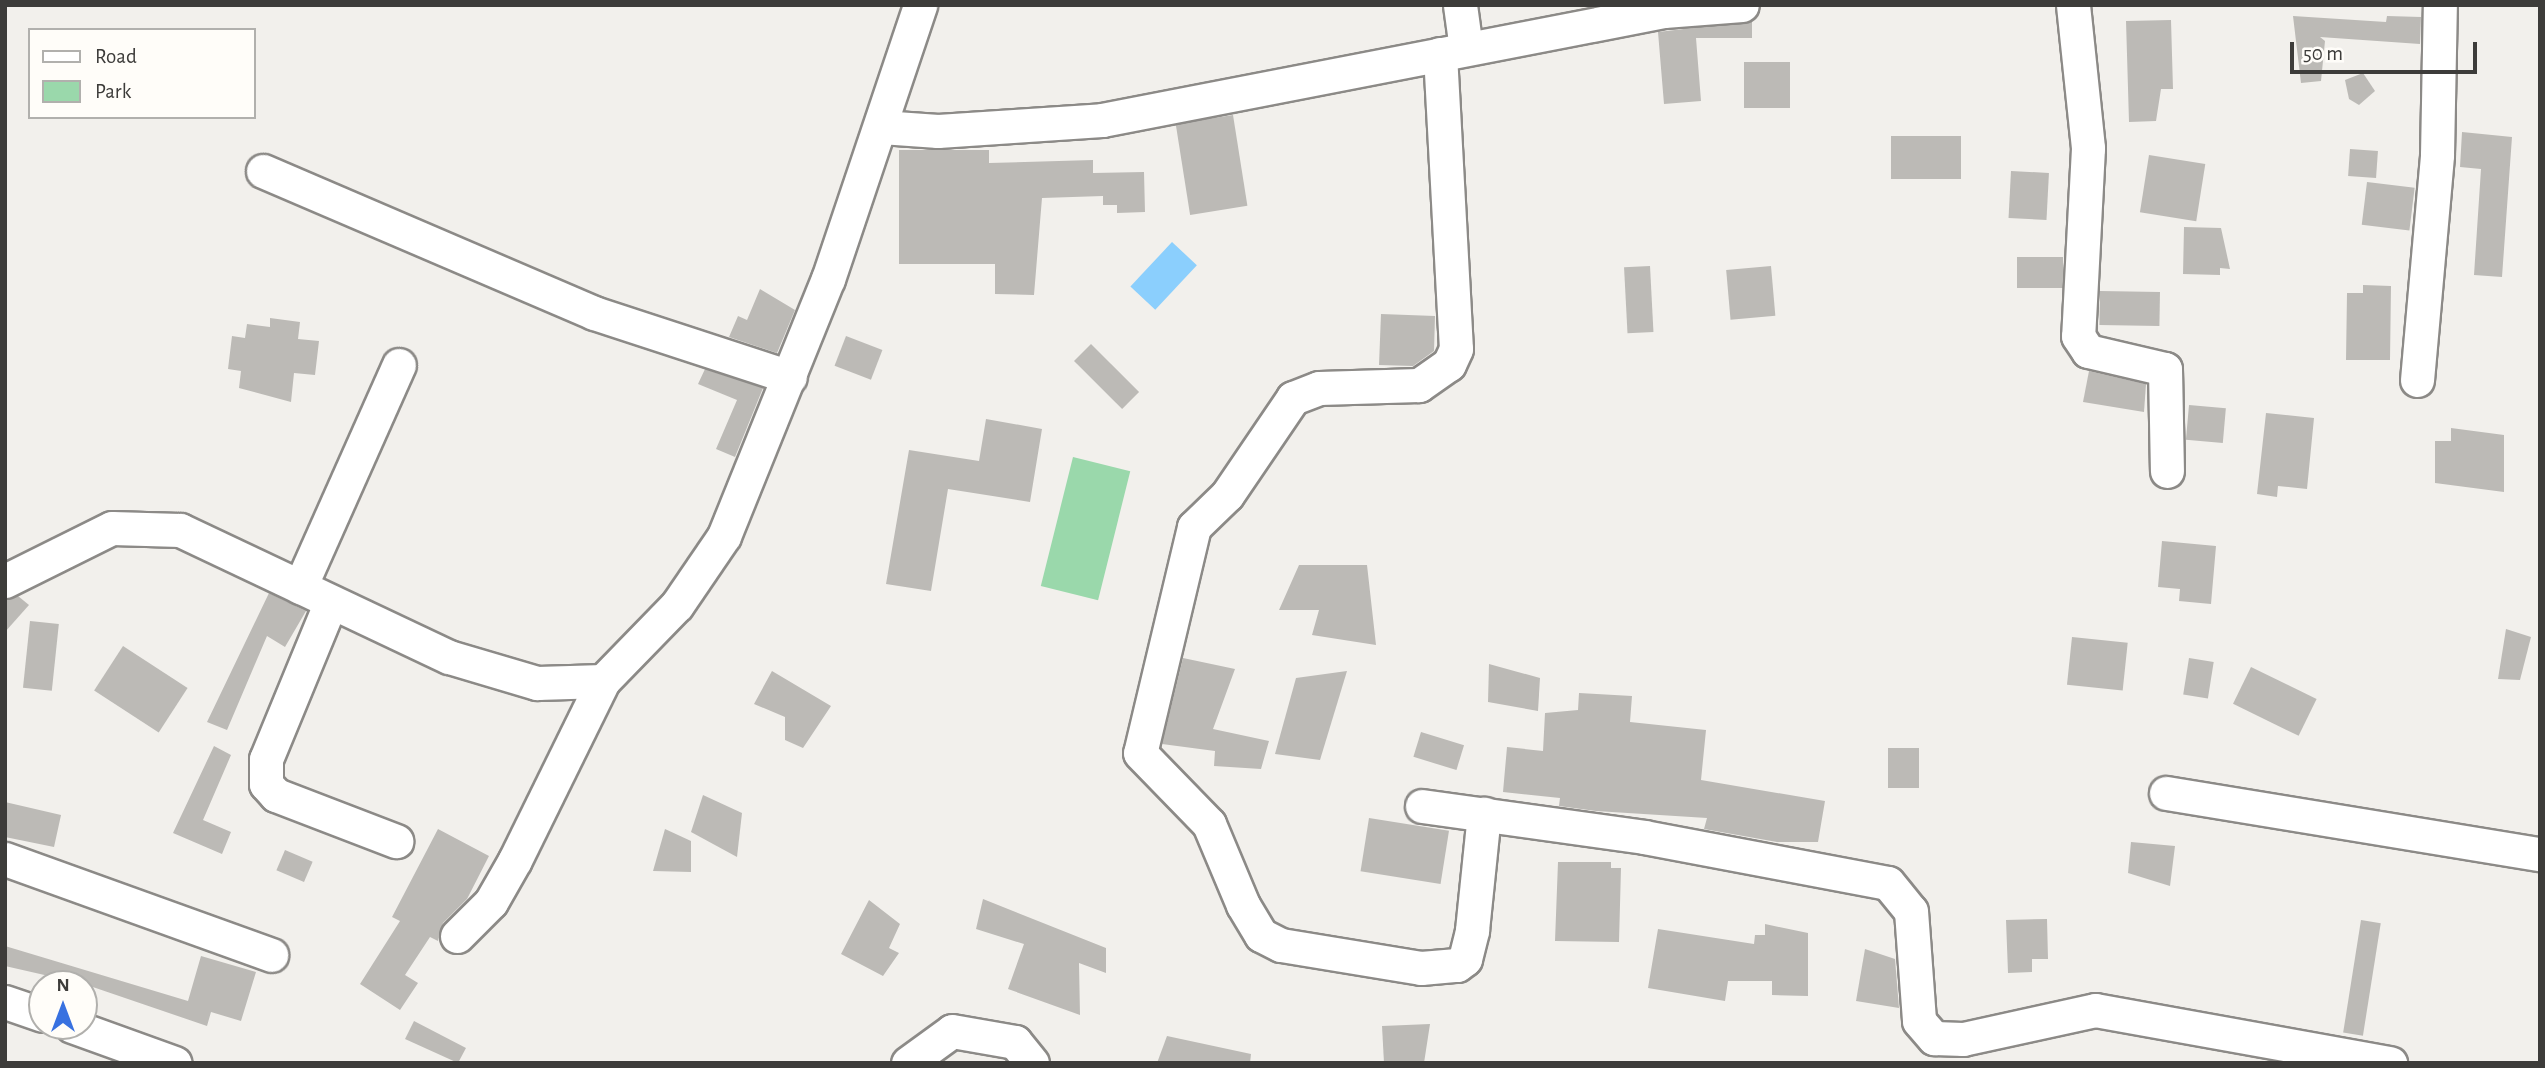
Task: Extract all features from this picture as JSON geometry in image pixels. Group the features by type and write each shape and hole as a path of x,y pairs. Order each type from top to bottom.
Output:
{"street":[{"path":"457,936 491,902 515,860 603,681 677,605 712,558 790,376 881,127 920,5"},
{"path":"1460,5 1453,52 1456,349 1450,364 1419,385 1319,388 1293,398 1227,495 1194,527 1140,753 1209,824 1242,905 1261,935 1281,945 1421,968 1457,965 1465,959 1472,930 1484,814"},
{"path":"881,127 938,131 1102,120 1664,8 1742,5"},
{"path":"2073,5 2088,148 2077,336 2088,351 2165,369 2167,471"},
{"path":"2417,380 2437,155 2441,5"},
{"path":"262,171 594,313 790,376"},
{"path":"300,587 399,365"},
{"path":"5,581 105,531 142,526 199,536 330,604 449,657 517,679 561,686 603,681"},
{"path":"330,604 266,759 266,784 276,795 396,841"},
{"path":"2166,793 2540,854"},
{"path":"1422,806 1484,814 1888,883 1911,911 1919,1021 1934,1038 1963,1039 2095,1010 2390,1063"},
{"path":"5,859 271,955"},
{"path":"5,1002 28,1010"},
{"path":"908,1063 952,1031 1015,1042 1032,1063"},
{"path":"98,1035 175,1063"}],"green space":[{"path":"1073,457 1130,471 1098,600 1041,586"}],"water":[{"path":"1172,242 1197,265 1155,310 1130,287"}],"building":[{"path":"2293,16 2386,22 2387,16 2421,17 2420,44 2320,37 2325,41 2321,81 2301,83"},
{"path":"2171,20 2173,89 2161,89 2156,121 2129,122 2126,21"},
{"path":"1752,21 1752,38 1696,38 1701,101 1664,104 1658,32"},
{"path":"1744,62 1790,62 1790,108 1744,108"},
{"path":"2363,73 2375,91 2359,105 2349,99 2345,80"},
{"path":"1233,115 1247,206 1190,215 1176,124"},
{"path":"2462,132 2512,137 2502,277 2474,275 2481,169 2460,167"},
{"path":"1891,136 1961,136 1961,179 1891,179"},
{"path":"2350,149 2378,151 2376,178 2348,176"},
{"path":"899,150 989,150 989,163 1093,160 1093,173 1144,172 1145,212 1117,213 1117,205 1103,205 1103,196 1042,198 1034,295 995,294 995,264 899,264"},
{"path":"2149,155 2205,164 2196,221 2140,212"},
{"path":"2011,171 2049,173 2046,220 2009,218"},
{"path":"2367,182 2415,188 2409,231 2362,225"},
{"path":"2184,227 2221,228 2230,269 2220,268 2220,275 2183,274"},
{"path":"2017,257 2063,257 2063,288 2017,288"},
{"path":"1650,266 1653,332 1627,333 1624,267"},
{"path":"1771,266 1775,316 1731,320 1726,270"},
{"path":"2363,285 2391,286 2390,360 2346,360 2347,293 2363,293"},
{"path":"760,289 795,310 777,353 729,337 738,316 747,320"},
{"path":"2100,291 2160,292 2159,326 2099,325"},
{"path":"1381,314 1435,316 1434,351 1413,366 1379,365"},
{"path":"270,318 300,322 298,339 319,341 315,375 294,373 291,402 239,388 241,371 228,369 232,336 245,338 247,324 270,327"},
{"path":"846,336 882,350 871,380 835,366"},
{"path":"1091,344 1139,392 1122,409 1074,361"},
{"path":"705,369 763,388 735,457 716,449 737,400 698,384"},
{"path":"2089,371 2146,384 2144,412 2083,402"},
{"path":"2189,405 2226,408 2223,443 2186,440"},
{"path":"2266,413 2314,418 2307,489 2278,486 2277,497 2257,494"},
{"path":"986,419 1042,429 1030,502 948,489 931,591 886,584 909,450 979,461"},
{"path":"2451,428 2504,435 2504,492 2435,483 2435,441 2451,441"},
{"path":"2162,541 2216,546 2211,604 2179,601 2180,589 2158,587"},
{"path":"1299,565 1367,565 1376,645 1312,635 1319,610 1279,610"},
{"path":"269,593 306,611 285,647 267,636 227,730 207,722"},
{"path":"18,596 29,605 5,632 5,600"},
{"path":"30,621 59,624 52,691 23,688"},
{"path":"2506,629 2531,637 2520,680 2498,679"},
{"path":"2072,637 2128,643 2123,691 2067,685"},
{"path":"123,646 188,688 159,732 94,690"},
{"path":"1183,658 1235,669 1213,729 1269,741 1261,769 1214,766 1215,751 1162,744"},
{"path":"2189,658 2214,662 2208,698 2183,695"},
{"path":"1489,664 1540,678 1538,711 1488,702"},
{"path":"2251,667 2317,699 2299,736 2233,704"},
{"path":"772,671 831,706 803,748 785,740 785,717 754,704"},
{"path":"1347,671 1320,760 1275,754 1296,678"},
{"path":"1579,693 1632,696 1630,722 1706,730 1701,780 1825,801 1818,842 1777,842 1704,829 1707,818 1596,811 1559,806 1560,798 1503,792 1507,747 1543,751 1545,713 1578,710"},
{"path":"1421,732 1464,745 1456,770 1413,757"},
{"path":"214,746 231,755 203,820 231,832 222,854 173,833"},
{"path":"1888,748 1919,748 1919,788 1888,788"},
{"path":"703,795 742,813 737,857 691,832"},
{"path":"5,802 61,815 54,847 5,837"},
{"path":"1369,818 1449,831 1441,884 1361,871"},
{"path":"438,829 489,856 467,899 443,923 438,941 430,937 405,975 418,983 400,1010 360,984 400,921 392,917"},
{"path":"665,829 691,841 691,872 653,871"},
{"path":"2131,842 2175,846 2170,886 2128,873"},
{"path":"285,850 313,862 304,882 276,870"},
{"path":"1558,862 1611,862 1611,868 1621,868 1619,942 1555,941"},
{"path":"983,899 1106,948 1106,973 1079,963 1080,1015 1008,989 1024,944 976,929"},
{"path":"869,900 900,924 889,948 899,953 883,976 841,954"},
{"path":"2047,919 2048,959 2032,959 2032,972 2008,973 2006,920"},
{"path":"2361,920 2381,923 2363,1036 2343,1033"},
{"path":"1765,924 1808,933 1808,996 1772,995 1772,981 1728,981 1725,1001 1648,988 1658,929 1754,944 1755,935 1765,935"},
{"path":"5,946 85,970 28,971 5,966"},
{"path":"1865,949 1895,959 1899,1008 1856,1001"},
{"path":"201,956 256,972 241,1021 211,1012 207,1026 98,989 98,974 188,1001"},
{"path":"414,1021 466,1048 458,1063 405,1039"},
{"path":"1430,1024 1424,1063 1384,1063 1382,1026"},
{"path":"1167,1036 1251,1054 1250,1063 1157,1063"}]}
